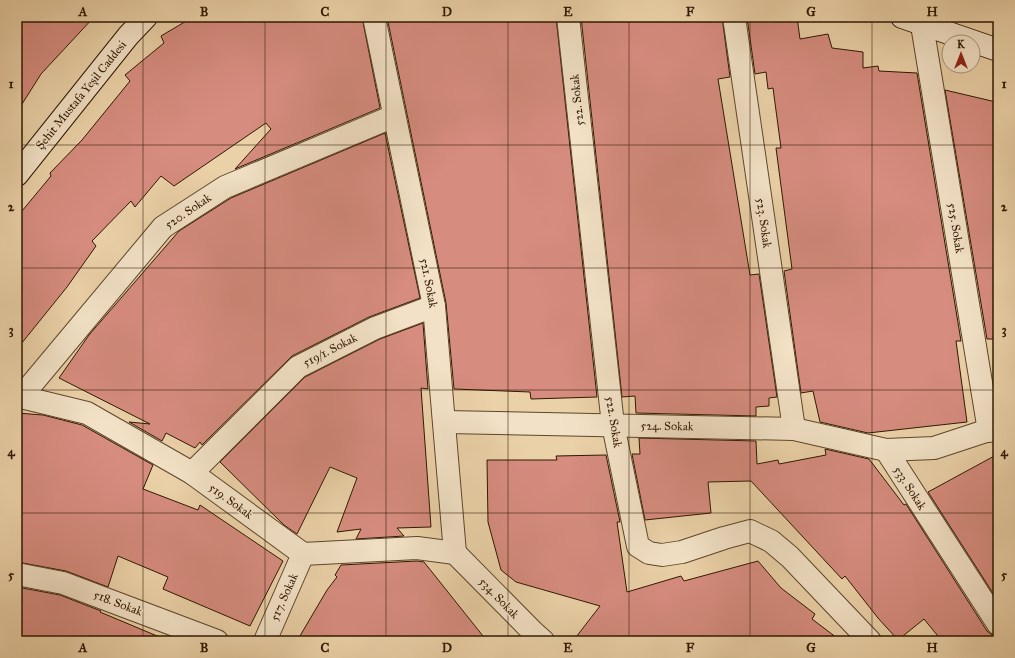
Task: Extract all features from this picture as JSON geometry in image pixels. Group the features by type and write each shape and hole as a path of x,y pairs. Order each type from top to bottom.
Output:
{"street":[{"name":"Şehit Mustafa Yeşil Caddesi","path":"17,176 128,36 146,17"},
{"name":"521. Sokak","path":"374,17 434,306 446,422 455,553"},
{"name":"522. Sokak","path":"568,17 613,425 638,546 649,553 662,555 682,552 750,531 772,541 790,557 870,641"},
{"name":"523. Sokak","path":"734,17 794,429"},
{"path":"902,17 998,50"},
{"name":"525. Sokak","path":"922,25 994,429"},
{"name":"520. Sokak","path":"19,397 163,227 224,187 394,116"},
{"name":"519/1. Sokak","path":"192,473 298,366 375,328 434,306"},
{"name":"519. Sokak","path":"19,397 87,413 192,473 303,554"},
{"name":"524. Sokak","path":"446,422 794,429 886,450"},
{"name":"533. Sokak","path":"886,450 934,448 994,429"},
{"name":"533. Sokak","path":"886,450 998,624"},
{"path":"303,554 417,548 455,553"},
{"name":"534. Sokak","path":"455,553 543,641"},
{"name":"517. Sokak","path":"265,641 303,554"},
{"name":"518. Sokak","path":"17,574 63,583 217,641"}],"building":[{"path":"17,17 94,17 41,74 17,112"},
{"path":"193,17 362,17 380,108 235,169 271,129 266,123 174,186 161,176 135,207 131,201 92,241 96,246 67,287 17,349 17,217 51,176 50,173 82,140 130,81 125,75 164,43 161,36"},
{"path":"387,17 556,17 597,397 531,399 530,392 454,389 446,303"},
{"path":"581,17 722,17 730,77 718,79 750,275 759,274 777,397 769,398 769,406 756,407 756,416 636,413 635,396 622,397"},
{"path":"747,17 797,17 800,39 828,34 832,48 863,52 863,68 878,66 879,71 917,73 961,341 956,341 967,422 868,433 820,422 813,391 801,393 784,271 792,269 776,148 781,148 773,88 768,89 766,72 755,74"},
{"path":"945,90 996,102 998,118 998,339 987,339"},
{"path":"385,133 420,298 369,317 292,356 202,445 200,442 195,448 166,433 162,441 129,422 150,424 59,378 89,335 179,231 231,198"},
{"path":"423,323 428,389 421,388 431,527 397,528 404,536 356,539 361,529 337,532 357,478 330,467 297,534 284,525 220,462 305,377 380,339"},
{"path":"17,413 43,415 82,425 153,465 143,489 198,510 200,505 283,561 250,626 163,589 168,577 118,556 108,587 66,571 17,562"},
{"path":"639,438 756,441 757,464 778,460 779,464 826,455 825,449 869,459 904,505 906,504 987,631 992,635 998,636 998,641 942,641 924,619 898,640 878,618 845,576 842,579 751,481 708,482 711,513 645,520 632,454 640,454"},
{"path":"998,454 998,601 928,492"},
{"path":"606,455 620,522 617,522 627,592 681,576 684,581 758,561 781,588 815,614 812,619 841,641 573,641 600,606 516,582 501,570 488,522 487,460 557,460 556,456"},
{"path":"417,561 424,562 487,641 297,641 327,590 337,577 335,575 341,565"},
{"path":"17,587 60,595 101,611 100,612 169,641 30,641 17,636"}]}
